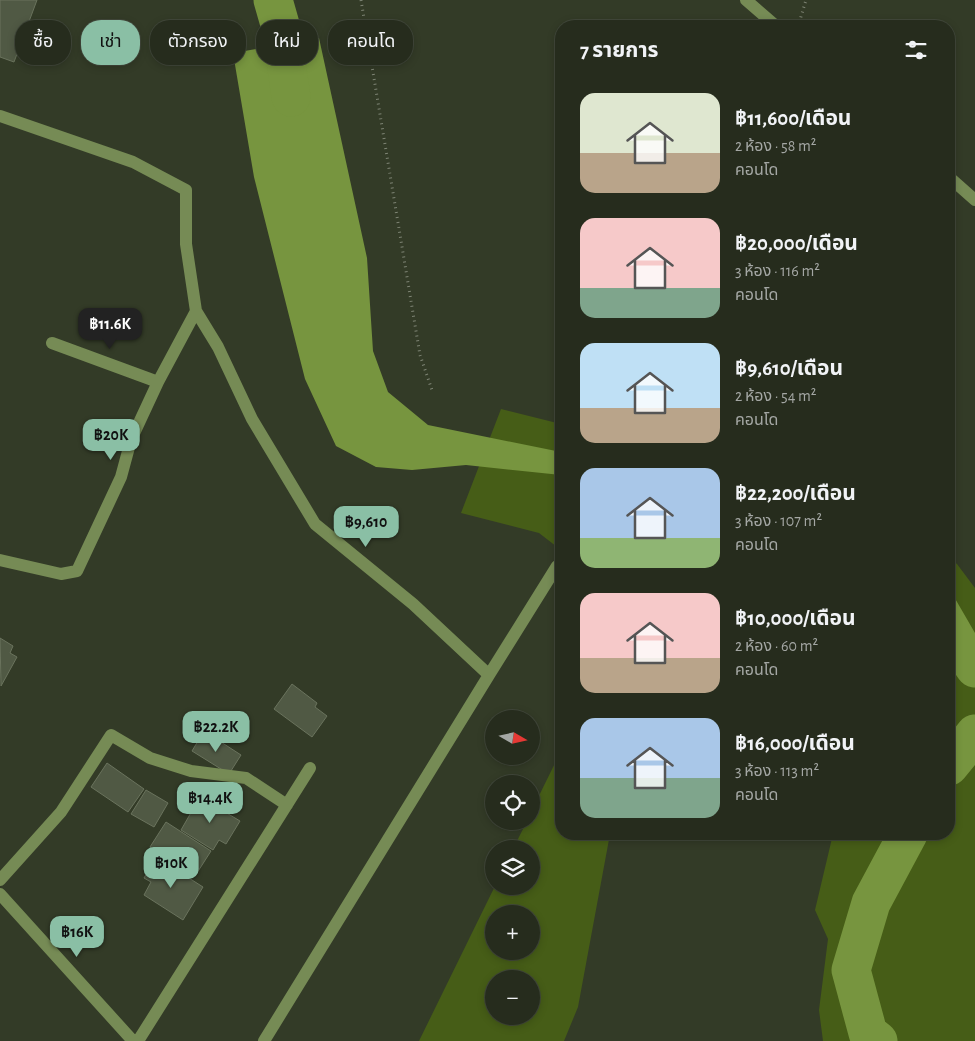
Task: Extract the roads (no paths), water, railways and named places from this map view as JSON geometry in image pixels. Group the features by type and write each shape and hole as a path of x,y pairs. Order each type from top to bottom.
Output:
{"street":[{"path":"746,0 769,20"},
{"path":"0,116 133,162 186,190 186,244 196,311 218,347 252,419 315,524 412,604 489,676"},
{"path":"955,182 975,200"},
{"path":"0,560 61,574 77,571 121,477 131,440 158,382 196,311"},
{"path":"52,343 158,382"},
{"path":"264,1041 555,569"},
{"path":"0,880 61,812 111,735 150,758 191,772 246,778 287,805"},
{"path":"138,1041 310,768"},
{"path":"0,894 133,1041"}],"waterway":[{"path":"273,0 281,28 291,97"},
{"path":"955,640 975,668"},
{"path":"955,759 975,734"},
{"path":"878,1041 868,1033 851,970 871,903 905,840"}]}
